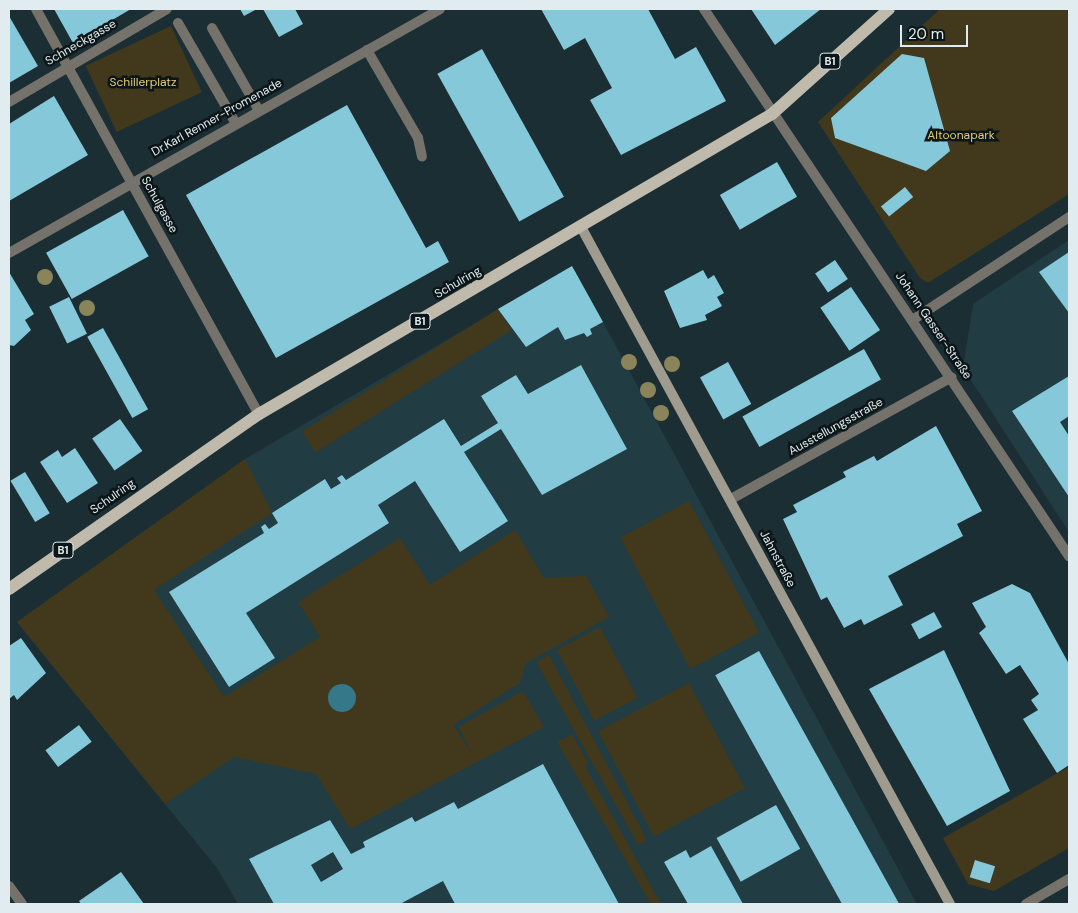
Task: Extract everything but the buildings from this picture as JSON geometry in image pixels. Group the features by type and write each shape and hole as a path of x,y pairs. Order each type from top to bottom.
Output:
{"main road":[{"name":"Schulring","path":"9,589 259,414 772,114 889,9"}],"street":[{"name":"Schulgasse","path":"36,9 259,414"},
{"name":"Schneckgasse","path":"9,102 67,65 167,9"},
{"name":"Dr.Karl Renner-Promenade","path":"9,253 235,122 440,9"},
{"name":"Johann Gasser-Straße","path":"704,9 772,114 914,319 1069,556"},
{"path":"178,23 235,122"},
{"path":"212,28 258,109"},
{"path":"367,50 418,138 422,157"},
{"path":"914,319 1069,217"},
{"name":"Jahnstraße","path":"580,227 731,500 950,904"},
{"name":"Ausstellungsstraße","path":"731,500 952,376"},
{"path":"1026,904 1069,879"},
{"path":"9,886 22,904"}],"shaded area":[{"path":"1069,240 1069,532 963,368 973,304"},
{"path":"572,266 917,904 238,904 217,868 17,622 245,459"}],"green space":[{"name":"Altoonapark","path":"940,9 1069,9 1069,194 928,283 920,278 818,122"},
{"name":"Schillerplatz","path":"171,26 202,92 117,132 86,66"},
{"path":"498,309 511,330 315,453 302,431"},
{"path":"245,459 272,513 154,590 224,697 320,637 298,602 400,538 430,585 515,530 544,578 586,576 609,617 526,663 520,683 453,725 473,755 458,727 523,691 544,727 350,829 316,774 234,757 165,804 17,622"},
{"path":"689,501 759,633 690,669 620,538"},
{"path":"600,627 638,698 594,721 557,650"},
{"path":"549,655 647,840 638,845 536,662"},
{"path":"689,683 745,788 654,836 598,731"},
{"path":"572,734 588,763 585,766 661,904 651,904 557,742"},
{"path":"1069,767 1069,848 994,891 968,884 943,838"}],"water":[{"path":"342,684 352,688 356,698 352,708 342,712 332,708 328,698 332,688"}]}
